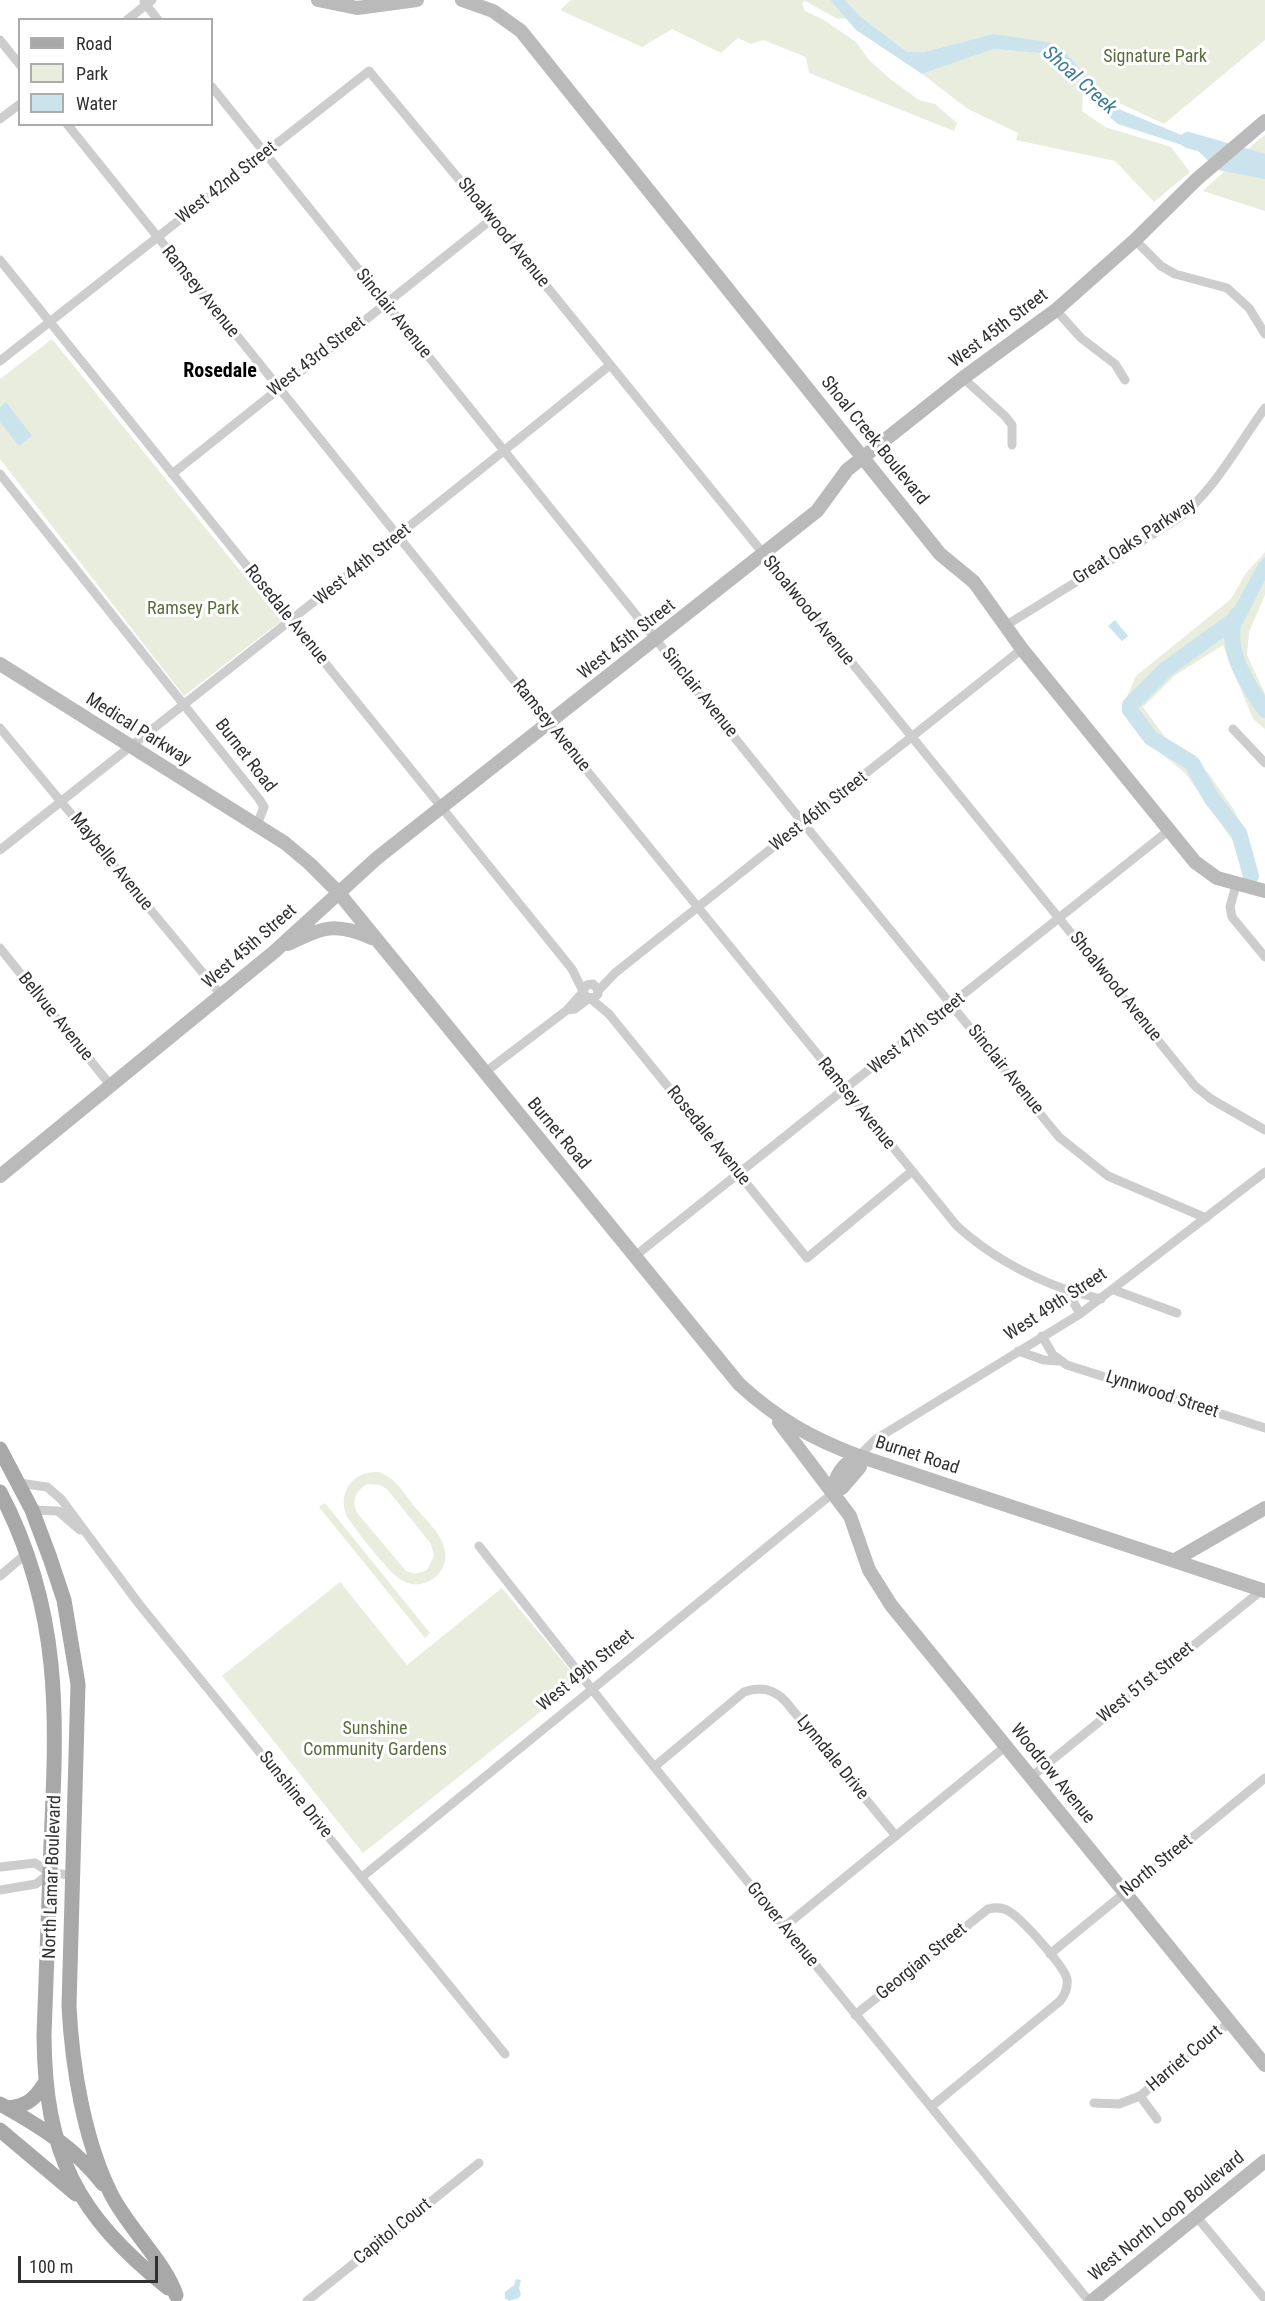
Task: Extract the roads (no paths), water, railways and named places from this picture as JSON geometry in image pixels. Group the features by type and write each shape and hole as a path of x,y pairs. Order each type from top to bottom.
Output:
{"main road":[{"path":"318,0 357,8 417,0"},
{"name":"Shoal Creek Boulevard","path":"462,0 493,11 521,31 864,456 940,554 974,582 1022,649 1168,831 1206,871 1236,885 1265,891"},
{"name":"West 45th Street","path":"2,1171 222,996 278,949 338,892 817,512 847,470 963,378 1056,310 1135,240 1197,179 1265,121"},
{"name":"Medical Parkway","path":"0,664 257,825"},
{"name":"Burnet Road","path":"257,825 298,853 338,892 739,1384 772,1414 807,1435 859,1456 1263,1590"},
{"path":"278,949 327,927 344,928 374,939"},
{"name":"Woodrow Avenue","path":"772,1414 850,1516 869,1570 891,1605 1265,2065"},
{"name":"North Lamar Boulevard","path":"0,1449 32,1510 64,1600 75,1659 78,1721 69,2006 71,2050 78,2087 111,2194 134,2233 172,2284 178,2298"},
{"name":"West 49th Street","path":"833,1493 842,1488 860,1467 859,1456"},
{"path":"1,1493 19,1505 32,1510"},
{"name":"North Lamar Boulevard","path":"1,1493 37,1581 52,1660 56,1747 50,1873 45,2083 54,2135 80,2197 106,2229 178,2298"},
{"path":"1175,1560 1265,1508"},
{"path":"52,1660 75,1659"},
{"path":"48,1946 57,1999 61,2004 69,2006"},
{"path":"4,2106 24,2106 37,2095 45,2083"},
{"path":"4,2106 54,2135 92,2169 111,2194"},
{"path":"0,2130 80,2197"},
{"name":"West North Loop Boulevard","path":"1091,2301 1265,2161"}],"street":[{"path":"129,18 147,2 157,18"},
{"path":"0,40 18,62"},
{"name":"West 42nd Street","path":"0,361 369,72"},
{"name":"Shoalwood Avenue","path":"369,72 492,219 1195,1086 1211,1099 1265,1130"},
{"name":"Sinclair Avenue","path":"213,88 503,452 1059,1137 1076,1152 1127,1186 1206,1218"},
{"path":"0,119 18,106"},
{"name":"Ramsey Avenue","path":"69,126 157,239 910,1172 957,1226 977,1244 1022,1273 1067,1290 1101,1299"},
{"name":"West 43rd Street","path":"172,474 277,388 492,219"},
{"path":"1135,240 1161,266 1175,273 1227,288 1249,308 1265,334"},
{"name":"Rosedale Avenue","path":"0,260 572,969 608,1008 609,1014 807,1258 910,1172"},
{"path":"1056,310 1081,338 1115,364 1125,380"},
{"name":"West 44th Street","path":"0,850 129,746 399,536 610,364"},
{"path":"963,378 1012,425 1012,445"},
{"name":"Great Oaks Parkway","path":"1005,626 1179,518 1201,500 1265,408"},
{"name":"Burnet Road","path":"0,474 182,705 259,798 264,807 257,825"},
{"name":"West 46th Street","path":"484,1072 567,1010 575,1009 591,992 912,739 1022,649"},
{"name":"Maybelle Avenue","path":"0,728 222,996"},
{"path":"1233,729 1265,763"},
{"name":"West 47th Street","path":"635,1256 846,1091 1168,831"},
{"path":"1236,885 1230,907 1232,917 1265,957"},
{"name":"Bellvue Avenue","path":"0,948 111,1086"},
{"name":"West 49th Street","path":"859,1456 876,1439 1080,1314 1265,1172"},
{"path":"1067,1290 1080,1314"},
{"path":"1114,1290 1177,1312"},
{"path":"1042,1336 1059,1361"},
{"name":"Lynnwood Street","path":"1018,1351 1044,1360 1059,1361 1265,1428"},
{"name":"Sunshine Drive","path":"19,1484 41,1485 52,1491 73,1514 139,1604 505,2054"},
{"name":"West 49th Street","path":"362,1877 833,1493"},
{"name":"Sunshine Drive","path":"32,1510 58,1511 87,1536"},
{"name":"Grover Avenue","path":"479,1546 592,1690 855,2015 1091,2301"},
{"path":"0,1576 26,1557"},
{"name":"West 51st Street","path":"1031,1777 1263,1590"},
{"name":"Lynndale Drive","path":"654,1767 744,1692 763,1688 782,1696 896,1836"},
{"path":"784,1927 1006,1746"},
{"name":"North Street","path":"1050,1954 1265,1778"},
{"path":"0,1867 35,1863 50,1873 72,1875"},
{"path":"0,1890 36,1884 50,1873"},
{"name":"Georgian Street","path":"855,2015 988,1909 998,1908 1012,1913 1050,1954"},
{"path":"932,2106 1064,1996 1067,1979 1050,1954"},
{"name":"Harriet Court","path":"1094,2103 1119,2104 1140,2096 1230,2022"},
{"name":"Harriet Court","path":"1140,2096 1157,2119"},
{"name":"Capitol Court","path":"307,2301 479,2163"},
{"path":"1196,2216 1265,2299"}],"water":[{"path":"830,0 845,0 861,17 907,52 924,52 993,34 1048,42 1064,50 1093,84 1121,110 1242,160 1265,165 1265,179 1218,170 1197,150 1118,124 1097,107 1060,61 1040,53 994,49 922,74 856,30"},
{"path":"6,402 32,436 19,446 0,422 0,407"},
{"path":"1265,557 1265,580 1242,625 1229,617 1259,563"},
{"path":"1115,620 1128,636 1122,641 1108,626"},
{"path":"516,2279 521,2280 519,2288 521,2294 519,2298 509,2301 505,2298 505,2292 514,2285"}],"waterway":[{"name":"Shoal Creek","path":"1188,140 1265,162"},
{"name":"Shoal Creek","path":"1237,615 1232,639 1234,652 1244,677 1265,710"},
{"path":"1234,620 1165,670 1130,705 1130,710 1151,738 1192,763 1212,799 1239,833 1251,876"}],"district":[{"name":"Rosedale","path":"220,372"}],"park label":[{"name":"Signature Park","path":"1155,57"},
{"name":"Ramsey Park","path":"193,609"},
{"name":"Sunshine Community Gardens","path":"375,1739"}]}
